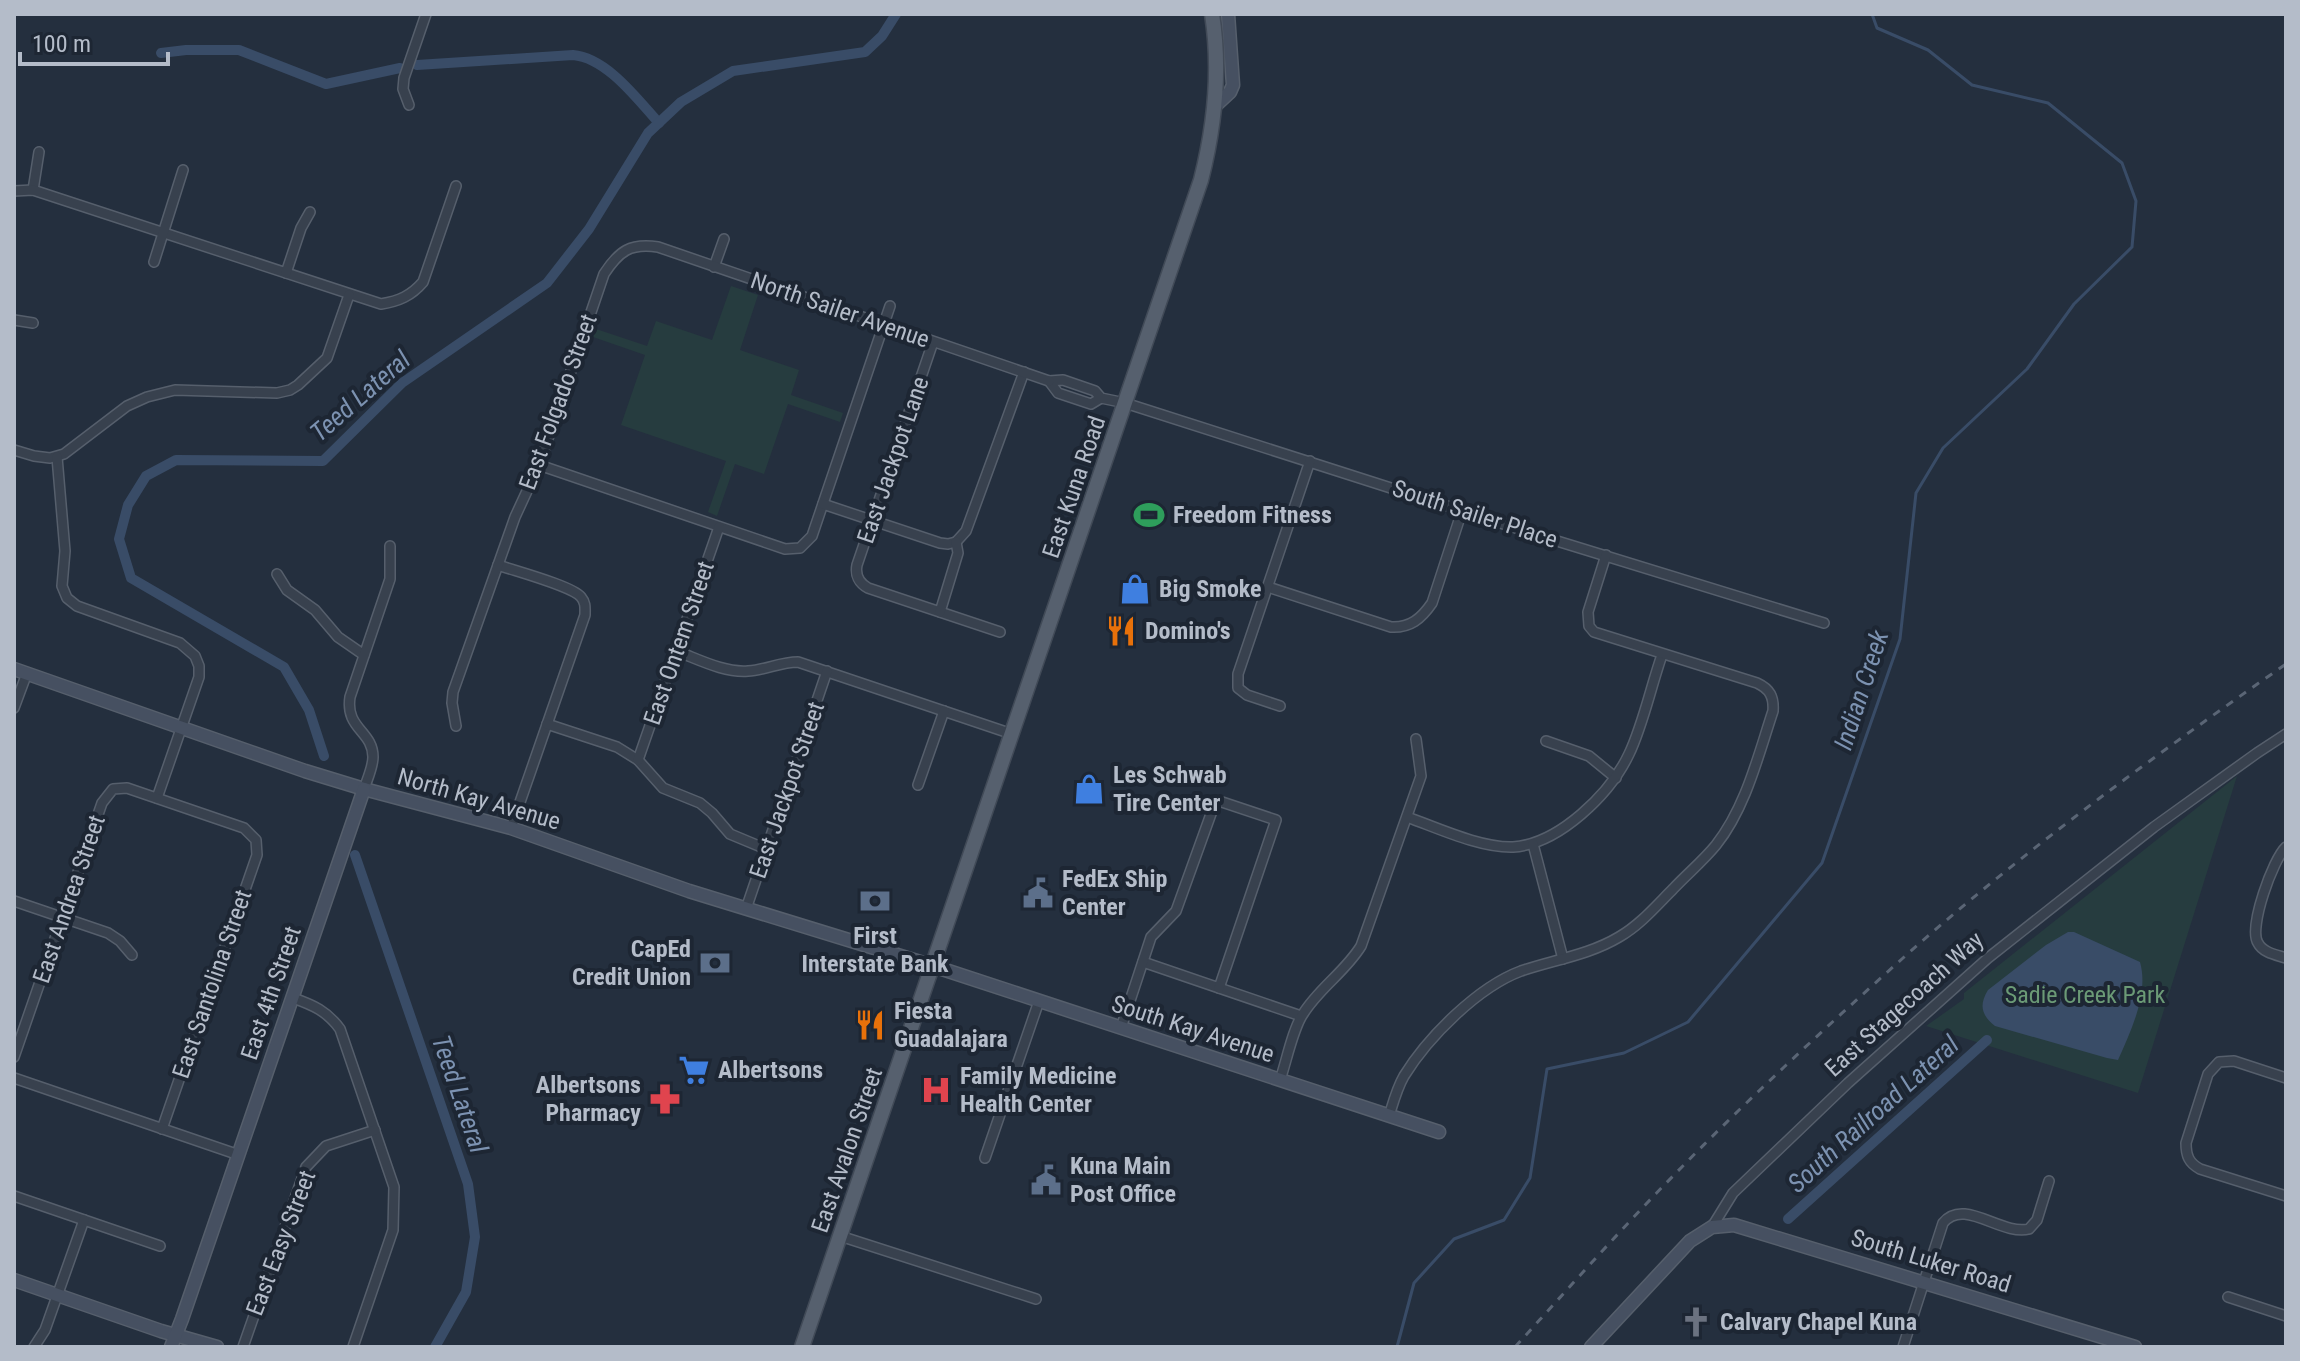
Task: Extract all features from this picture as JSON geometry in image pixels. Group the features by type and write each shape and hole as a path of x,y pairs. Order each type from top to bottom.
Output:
{"main road":[{"name":"East Kuna Road","path":"933,966 1201,180 1216,105 1216,46 1212,14"},
{"name":"East Avalon Street","path":"802,1347 933,966"}],"street":[{"path":"409,105 403,89 404,78 426,14"},
{"path":"1216,105 1233,85 1228,14"},
{"path":"33,190 39,152"},
{"path":"154,262 183,170"},
{"path":"14,191 33,190 381,304 397,302 413,294 423,282 456,186"},
{"path":"286,273 301,228 310,212"},
{"path":"714,267 724,239"},
{"name":"North Sailer Avenue","path":"630,248 645,245 658,247 1049,381 1063,380 1095,391 1101,398 1125,403"},
{"name":"East Folgado Street","path":"456,726 453,692 515,517 539,465 604,274 614,258 630,248"},
{"path":"14,450 34,456 57,457 72,450 127,406 160,393 189,389 277,393 290,390 327,358 349,295"},
{"path":"539,465 785,549 800,548 812,536 890,306"},
{"path":"14,320 33,323"},
{"name":"East Jackpot Lane","path":"933,342 857,565 858,579 868,588 940,612"},
{"path":"823,504 940,543 956,542 966,531 1024,372"},
{"name":"South Sailer Place","path":"1125,403 1824,623"},
{"path":"57,457 65,551 62,586 67,598 77,606 180,643 195,656 199,666 199,677 157,798"},
{"path":"1280,706 1247,695 1238,688 1238,674 1310,461"},
{"path":"1268,587 1402,628 1424,615 1432,603 1462,511"},
{"name":"East Ontem Street","path":"638,760 719,527"},
{"path":"956,542 957,557 940,612 1000,632"},
{"name":"East 4th Street","path":"171,1347 364,789 373,756 366,738 351,720 348,709 390,579 390,546"},
{"path":"1389,1116 1402,1079 1420,1053 1453,1017 1479,995 1518,972 1599,948 1621,936 1647,915 1715,846 1744,796 1773,711 1770,692 1757,683 1594,632 1589,626 1588,612 1606,555"},
{"path":"498,565 567,589 580,595 585,603 585,615 511,828"},
{"path":"277,574 287,590 315,610 338,637 364,655"},
{"path":"676,651 741,672 798,662 1012,734"},
{"path":"1407,817 1489,845 1512,847 1533,844 1560,831 1585,811 1616,778 1630,753 1662,655"},
{"name":"North Kay Avenue","path":"14,669 305,771 511,828 746,909 933,966"},
{"name":"East Jackpot Street","path":"746,909 827,671"},
{"path":"14,708 27,673"},
{"path":"918,785 944,711"},
{"path":"547,724 617,747 638,760 663,788 700,803 730,834 766,849"},
{"name":"East Stagecoach Way","path":"1591,1347 1670,1260 1690,1241 1712,1227 1733,1193 1848,1083 1988,958 2154,827 2286,734"},
{"path":"1280,1080 1301,1016 1324,988 1350,964 1361,946 1421,776 1416,739"},
{"path":"1546,741 1589,756 1616,778"},
{"name":"East Andrea Street","path":"14,1057 102,803 113,789 127,788 157,798"},
{"name":"East Santolina Street","path":"157,798 244,828 256,840 257,855 162,1129"},
{"path":"1121,1028 1151,937 1176,911 1216,800 1276,820 1219,988"},
{"path":"1533,844 1563,959"},
{"path":"2286,847 2277,858 2255,926 2257,943 2269,952 2286,958"},
{"path":"14,901 114,937 132,955"},
{"path":"1143,962 1301,1016"},
{"name":"South Kay Avenue","path":"933,966 1439,1132"},
{"path":"293,998 330,1015 340,1029 394,1187 393,1230 353,1347"},
{"path":"985,1158 1039,1001"},
{"path":"2286,1078 2234,1061 2219,1062 2208,1074 2186,1143 2189,1160 2200,1169 2286,1196"},
{"path":"14,1078 239,1155"},
{"name":"East Easy Street","path":"243,1347 306,1167 326,1146 375,1130"},
{"path":"1903,1347 1943,1223 1952,1215 1962,1213 2019,1231 2029,1229 2037,1220 2049,1181"},
{"path":"14,1196 160,1246"},
{"path":"34,1347 45,1330 84,1220"},
{"name":"South Luker Road","path":"1712,1227 1734,1225 2135,1347"},
{"path":"840,1236 1036,1299"},
{"path":"14,1280 217,1347"},
{"path":"2228,1297 2286,1316"}],"green space":[{"path":"731,286 758,295 740,350 799,370 791,395 843,413 840,422 788,404 764,474 735,464 717,516 708,512 726,461 621,425 645,355 593,337 596,329 647,346 656,321 712,340"},
{"name":"Sadie Creek Park","path":"2237,776 2138,1093 1926,1026 1964,999 1964,993"}],"water":[{"path":"2068,932 2140,962 2140,999 2118,1060 1995,1026 1984,1014 1983,1000 1988,990"}],"waterway":[{"name":"Teed Lateral","path":"324,756 309,710 284,667 131,578 119,539 128,505 146,476 176,460 323,461 402,383 547,283 589,229 648,133 681,102 733,71 865,52 882,36 896,14"},
{"name":"Indian Creek","path":"1397,1347 1414,1283 1454,1239 1504,1220 1530,1178 1547,1069 1624,1053 1688,1022 1822,863 1900,639 1916,493 1943,448 2027,369 2074,304 2132,247 2136,201 2122,163 2048,103 1972,85 1928,50 1877,28 1872,14"},
{"path":"161,53 239,50 326,84 400,68"},
{"path":"417,65 573,55 586,58 620,81 659,123"},
{"name":"Teed Lateral","path":"355,855 468,1184 475,1237 466,1292 435,1347"},
{"name":"South Railroad Lateral","path":"1788,1219 1987,1040"}],"railway":[{"path":"1515,1347 1634,1216 1703,1146 1787,1064 1948,918 2090,805 2286,664"}],"place":[{"name":"Freedom Fitness","path":"1149,515"},
{"name":"Big Smoke","path":"1135,589"},
{"name":"Domino's","path":"1121,631"},
{"name":"Les Schwab Tire Center","path":"1089,789"},
{"name":"FedEx Ship Center","path":"1038,893"},
{"name":"First Interstate Bank","path":"875,901"},
{"name":"CapEd Credit Union","path":"715,963"},
{"name":"Fiesta Guadalajara","path":"870,1025"},
{"name":"Albertsons","path":"694,1070"},
{"name":"Family Medicine Health Center","path":"936,1090"},
{"name":"Albertsons Pharmacy","path":"665,1099"},
{"name":"Kuna Main Post Office","path":"1046,1180"},
{"name":"Calvary Chapel Kuna","path":"1696,1322"}]}
